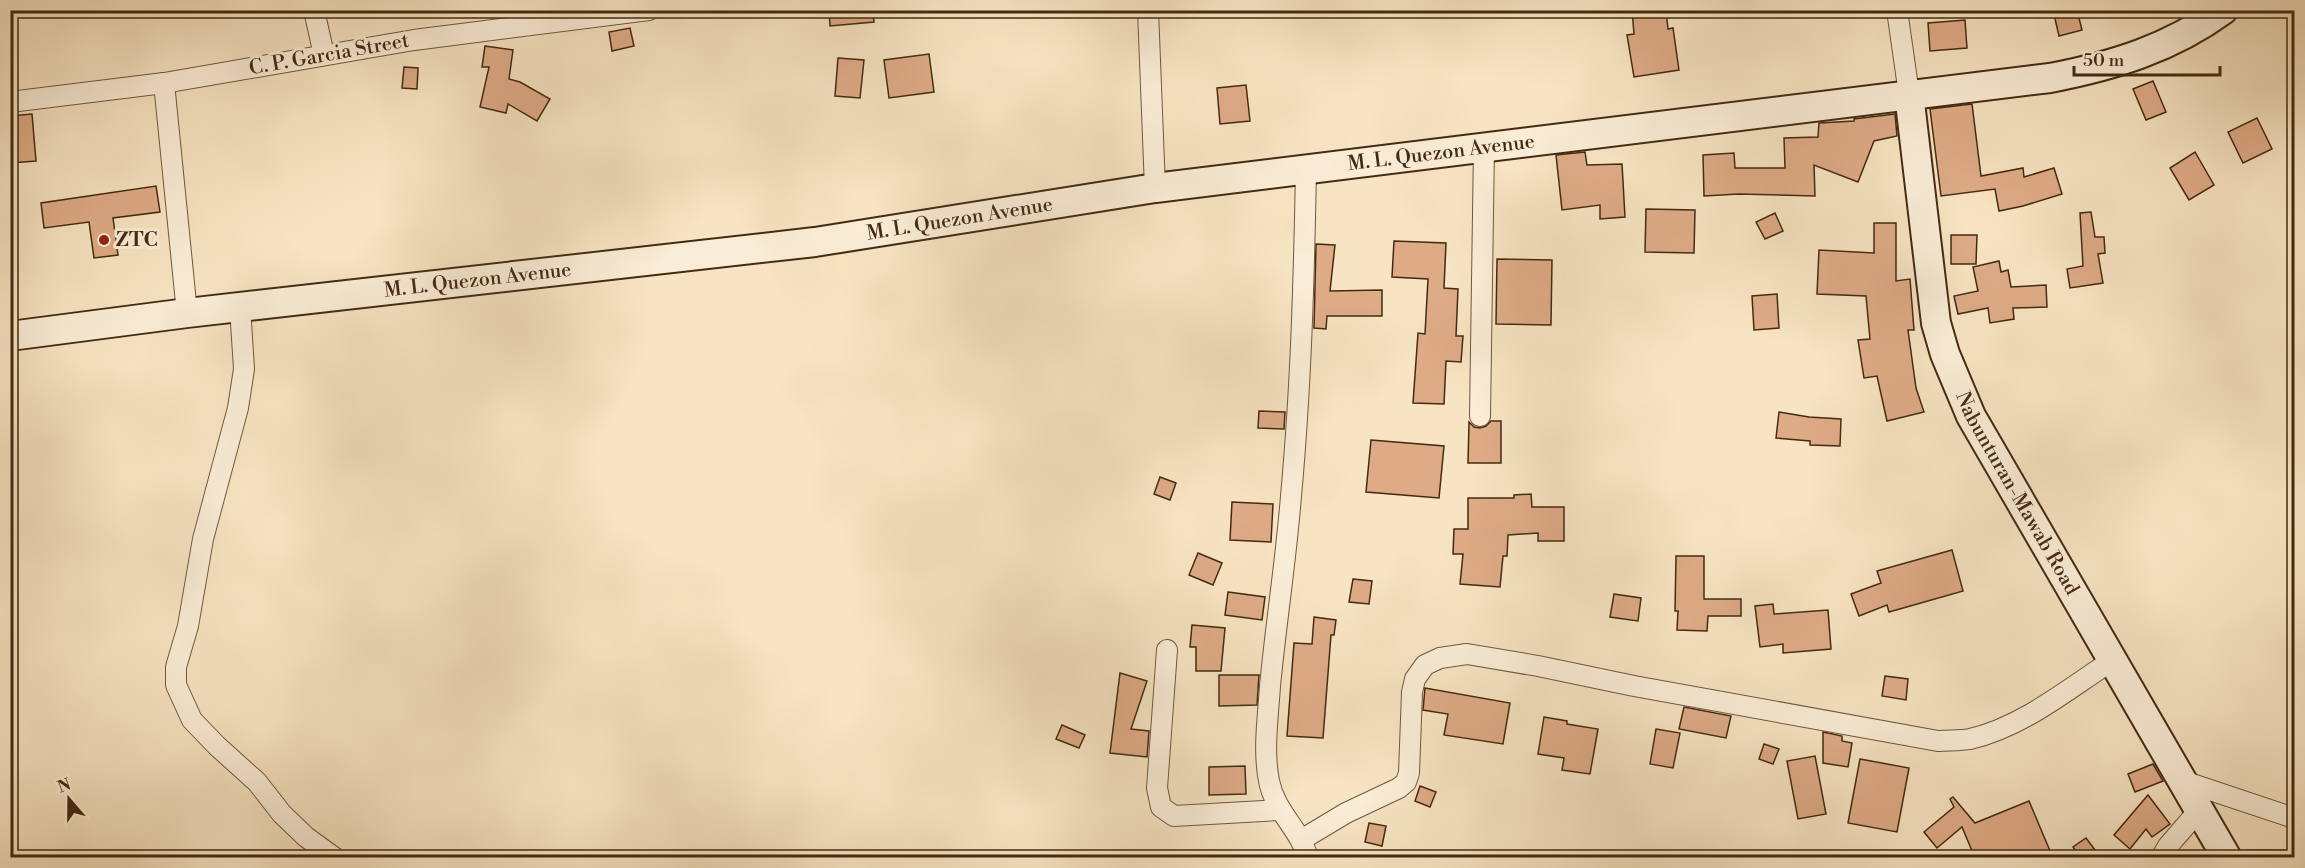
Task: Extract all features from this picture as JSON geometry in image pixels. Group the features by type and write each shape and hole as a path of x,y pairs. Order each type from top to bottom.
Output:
{"main road":[{"name":"M. L. Quezon Avenue","path":"10,336 187,313 815,242 1155,188 2050,78 2107,66 2140,56 2181,37 2223,10"},
{"name":"Nabunturan-Mawab Road","path":"1909,94 1931,293 1936,323 1945,354 1971,416 2186,782 2227,858"}],"street":[{"path":"314,10 324,55"},
{"name":"C. P. Garcia Street","path":"10,102 164,84 526,19 649,10"},
{"path":"1148,10 1155,188"},
{"path":"1897,10 1909,94"},
{"path":"164,84 187,313"},
{"path":"1480,416 1484,147"},
{"path":"1305,169 1304,270 1291,497 1277,615 1266,753 1269,783 1279,810 1304,849 1346,813 1399,788 1406,782 1409,773 1412,692 1415,679 1425,665 1440,658 1467,654 1477,655 1938,741 1968,739 1989,733 2028,715 2113,660"},
{"path":"240,307 244,369 238,408 203,539 188,626 176,667 176,685 192,720 257,783 282,814 306,837 335,858"},
{"path":"1167,650 1157,788 1161,807 1174,816 1279,810"},
{"path":"2186,782 2295,818"},
{"path":"2161,858 2168,846 2207,820"}],"building":[{"path":"829,10 873,10 874,22 830,26"},
{"path":"1632,10 1666,10 1668,29 1673,28 1679,70 1634,77 1627,35 1634,34"},
{"path":"2053,10 2077,10 2082,30 2059,36"},
{"path":"1965,20 1967,48 1930,51 1928,23"},
{"path":"630,28 634,46 612,51 609,32"},
{"path":"485,46 513,50 509,79 520,82 550,99 537,121 508,104 506,113 480,107 489,67 482,67"},
{"path":"929,54 934,92 889,98 884,60"},
{"path":"838,58 864,60 860,98 835,96"},
{"path":"404,67 418,68 417,89 402,88"},
{"path":"2153,81 2166,112 2146,120 2133,89"},
{"path":"1246,85 1250,121 1220,124 1217,88"},
{"path":"1972,104 1981,176 2023,168 2024,177 2054,168 2062,194 1999,211 1995,189 1941,196 1930,109"},
{"path":"32,114 36,161 10,163 10,116"},
{"path":"1895,114 1897,136 1874,141 1858,182 1814,165 1815,196 1739,194 1704,196 1703,155 1734,153 1735,168 1785,168 1784,138 1818,137 1819,123 1854,121 1854,119"},
{"path":"2257,118 2272,149 2243,163 2228,132"},
{"path":"1585,152 1587,165 1622,164 1625,217 1600,219 1600,205 1562,210 1556,155"},
{"path":"2195,152 2214,185 2189,200 2170,168"},
{"path":"156,186 160,212 113,218 118,255 94,258 89,222 44,228 41,203"},
{"path":"1646,209 1695,210 1694,253 1645,252"},
{"path":"2091,212 2095,237 2104,237 2105,253 2098,254 2103,283 2070,288 2067,269 2083,266 2080,213"},
{"path":"1775,213 1783,231 1765,239 1756,222"},
{"path":"1874,223 1896,223 1896,281 1910,279 1914,330 1908,330 1916,388 1924,412 1887,421 1877,376 1864,378 1858,340 1870,339 1866,296 1817,294 1819,250 1874,253"},
{"path":"1951,235 1977,235 1976,264 1951,264"},
{"path":"1394,241 1446,243 1444,288 1458,289 1456,336 1463,336 1461,362 1446,361 1444,404 1413,403 1418,333 1425,334 1428,279 1392,277"},
{"path":"1316,244 1335,245 1330,291 1382,290 1382,316 1327,316 1326,329 1314,328"},
{"path":"1497,259 1552,260 1551,325 1496,324"},
{"path":"1999,261 2001,272 2008,270 2011,287 2046,285 2047,307 2013,308 2014,319 1990,323 1988,308 1958,314 1954,296 1978,291 1973,267"},
{"path":"1777,294 1779,328 1754,330 1752,296"},
{"path":"1259,411 1285,412 1284,429 1258,428"},
{"path":"1779,412 1841,419 1840,446 1810,445 1810,441 1776,438"},
{"path":"1491,421 1501,421 1501,463 1468,463 1469,422 1474,427 1480,428"},
{"path":"1371,440 1444,446 1439,498 1366,492"},
{"path":"1160,477 1176,483 1170,500 1154,494"},
{"path":"1531,494 1532,507 1564,507 1564,541 1538,541 1538,533 1508,535 1507,556 1503,556 1500,587 1460,584 1463,554 1453,554 1454,529 1468,529 1468,498 1514,498 1514,495"},
{"path":"1232,502 1273,504 1271,542 1230,540"},
{"path":"1952,550 1963,591 1889,612 1887,605 1859,616 1851,594 1881,583 1877,571"},
{"path":"1198,553 1222,563 1213,585 1189,575"},
{"path":"1676,556 1704,556 1704,599 1741,599 1741,616 1708,616 1707,631 1677,630"},
{"path":"1353,579 1372,581 1369,604 1349,602"},
{"path":"1228,592 1265,597 1262,620 1225,615"},
{"path":"1614,594 1641,598 1638,621 1610,617"},
{"path":"1773,604 1774,614 1828,610 1831,649 1783,653 1783,644 1760,647 1755,606"},
{"path":"1314,617 1336,620 1334,635 1331,635 1323,738 1287,736 1294,643 1312,644"},
{"path":"1192,625 1225,628 1221,671 1196,671 1196,647 1190,647"},
{"path":"1120,673 1147,681 1131,729 1149,731 1147,757 1110,753"},
{"path":"1219,675 1259,675 1257,705 1219,706"},
{"path":"1885,676 1908,679 1906,700 1882,696"},
{"path":"1425,688 1510,703 1503,744 1444,735 1448,714 1423,710"},
{"path":"1684,707 1731,716 1726,738 1679,729"},
{"path":"1544,717 1567,721 1567,724 1598,729 1590,774 1562,770 1564,758 1538,754"},
{"path":"1062,725 1085,735 1079,748 1056,739"},
{"path":"1656,729 1680,733 1673,768 1650,764"},
{"path":"1823,732 1842,736 1842,741 1852,743 1848,767 1823,763"},
{"path":"1764,744 1779,749 1773,764 1759,759"},
{"path":"1815,756 1826,814 1798,819 1787,761"},
{"path":"1860,759 1909,768 1897,832 1848,823"},
{"path":"2153,764 2163,781 2135,792 2128,774"},
{"path":"1245,766 1246,794 1209,795 1209,767"},
{"path":"1420,786 1436,792 1430,807 1415,801"},
{"path":"2148,795 2170,824 2152,837 2146,829 2130,849 2114,835"},
{"path":"1953,797 1975,823 2029,801 2053,858 1975,858 1962,827 1937,848 1924,832 1954,807 1950,799"},
{"path":"1369,823 1386,826 1382,846 1365,842"},
{"path":"2086,838 2095,850 2086,858 2080,858 2073,847"}],"waterway":[{"path":"2233,856 2249,852 2294,852"}],"place":[{"name":"ZTC","path":"104,240"}]}
